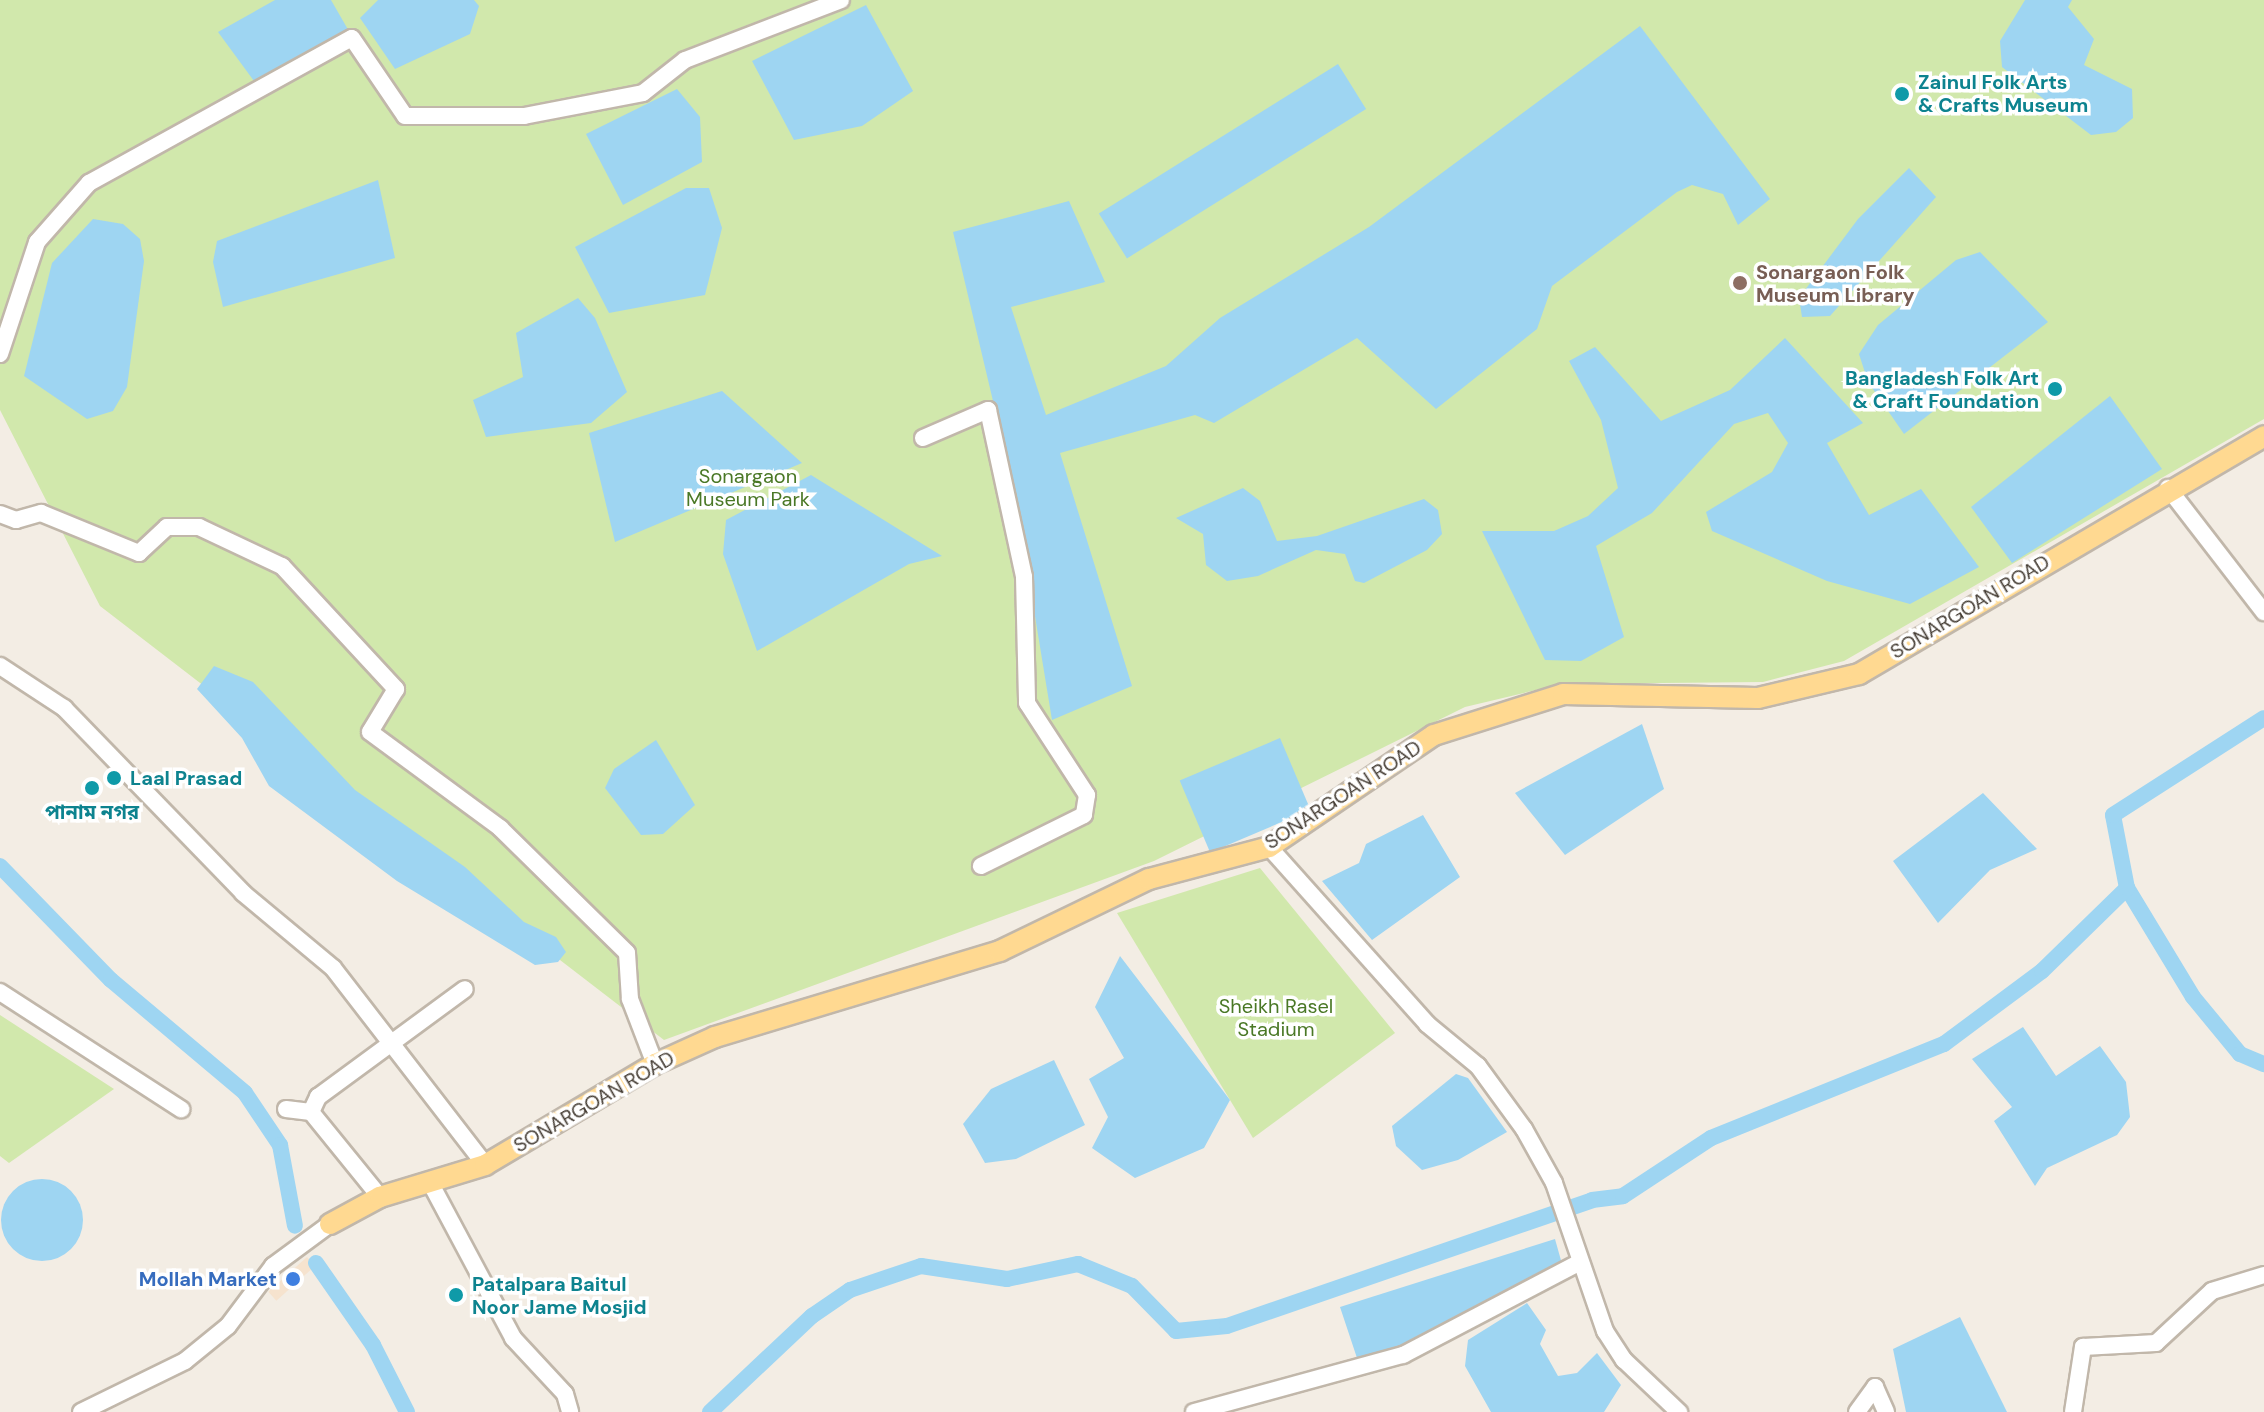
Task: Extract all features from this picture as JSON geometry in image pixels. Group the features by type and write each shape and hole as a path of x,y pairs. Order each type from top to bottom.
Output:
{"main road":[{"name":"SONARGOAN ROAD","path":"330,1224 380,1197 432,1186 485,1165 655,1064 715,1037 1000,951 1149,879 1269,847 1434,735 1563,694 1758,698 1859,674 2168,488 2264,436"}],"street":[{"path":"0,354 37,242 89,183 352,38 405,116 524,116 643,93 685,60 841,0"},
{"path":"923,438 988,410 1024,577 1027,703 1087,795 1084,815 981,866"},
{"path":"2168,488 2264,612"},
{"path":"0,514 16,520 41,513 139,553 167,527 199,527 282,566 396,689 370,732 500,828 627,953 630,999 655,1064"},
{"path":"0,666 46,693 108,749 243,893 333,968 485,1165"},
{"path":"1269,847 1427,1024 1478,1066 1554,1183 1580,1262 1617,1351 1679,1412"},
{"path":"311,1112 318,1097 465,989"},
{"path":"0,992 181,1109"},
{"path":"286,1109 311,1112 380,1197"},
{"path":"432,1186 513,1338 565,1394 570,1412"},
{"path":"81,1412 185,1361 228,1326 273,1266 330,1224"},
{"path":"1194,1412 1403,1355 1580,1262"},
{"path":"2073,1412 2083,1347 2156,1343 2212,1291 2264,1275"},
{"path":"1857,1412 1875,1387 1886,1412"}],"shaded area":[{"name":"Mollah Market","path":"307,1257 315,1266 276,1301 268,1292"}],"green space":[{"name":"Sonargaon Museum Park","path":"0,0 2264,0 2264,419 1844,661 1763,682 1561,684 1465,707 1154,861 664,1040 100,606 0,410"},
{"name":"Sheikh Rasel Stadium","path":"1260,868 1395,1033 1253,1138 1117,913"},
{"path":"0,1015 114,1089 9,1163 0,1156"}],"water":[{"path":"275,0 331,0 350,33 257,85 218,32"},
{"path":"378,0 474,0 479,6 470,34 395,69 360,18"},
{"path":"2025,0 2072,0 2068,7 2094,39 2084,65 2132,89 2133,118 2116,132 2091,135 2002,67 2000,41"},
{"path":"866,5 913,91 862,126 794,140 752,61"},
{"path":"1640,26 1770,199 1738,225 1723,194 1692,185 1677,192 1552,286 1537,329 1436,409 1357,338 1214,423 1195,415 1060,453 1132,686 1052,720 1015,494 953,232 1069,201 1105,282 1011,307 1046,415 1166,366 1220,318 1369,227"},
{"path":"1338,64 1366,109 1127,258 1099,213"},
{"path":"677,89 700,117 702,162 623,205 586,134"},
{"path":"1909,168 1936,197 1830,316 1802,317 1799,298 1858,219"},
{"path":"378,180 395,258 223,307 213,262 217,241"},
{"path":"686,188 709,188 722,228 705,295 609,313 575,247"},
{"path":"93,219 123,224 140,239 144,261 127,387 113,411 87,419 24,376 52,263"},
{"path":"1980,252 2048,322 1904,434 1868,382 1859,354 1878,325 1956,260"},
{"path":"578,298 595,318 627,392 591,423 486,437 473,400 523,377 516,333"},
{"path":"1785,338 1863,423 1827,443 1869,515 1921,489 1979,567 1910,604 1827,581 1712,531 1706,512 1772,472 1788,443 1768,413 1734,424 1652,513 1596,546 1624,637 1581,661 1545,660 1482,531 1554,531 1588,516 1618,488 1601,420 1569,361 1595,347 1661,421 1730,390"},
{"path":"722,391 802,463 615,542 589,433"},
{"path":"2110,396 2162,469 2012,563 1971,507"},
{"path":"811,475 942,556 909,564 757,651 723,554 726,520"},
{"path":"1243,488 1260,501 1277,541 1317,536 1424,499 1438,510 1442,534 1427,550 1364,583 1355,581 1345,554 1316,550 1258,576 1227,581 1206,565 1203,534 1176,518"},
{"path":"214,666 253,682 355,790 465,867 524,922 556,937 566,952 558,962 535,965 397,881 269,786 242,738 197,689"},
{"path":"1642,724 1664,789 1565,855 1515,793"},
{"path":"1280,738 1310,810 1210,852 1180,781"},
{"path":"656,740 695,805 663,834 641,835 605,788 614,769"},
{"path":"1983,793 2037,849 1990,870 1938,923 1893,861"},
{"path":"1423,815 1460,877 1372,940 1322,881 1359,863 1366,844"},
{"path":"1120,956 1230,1100 1204,1148 1135,1178 1092,1148 1108,1117 1089,1079 1124,1058 1095,1007"},
{"path":"2023,1027 2056,1076 2100,1046 2126,1082 2130,1117 2117,1135 2047,1168 2035,1186 1994,1121 2012,1107 1972,1059"},
{"path":"1054,1060 1085,1125 1016,1159 985,1163 963,1124 991,1089"},
{"path":"1456,1074 1468,1078 1507,1132 1458,1160 1422,1170 1396,1146 1392,1126"},
{"path":"42,1179 58,1182 71,1191 80,1204 83,1220 80,1236 71,1249 58,1258 42,1261 26,1258 13,1249 4,1236 1,1220 4,1204 13,1191 26,1182"},
{"path":"1555,1239 1562,1264 1405,1346 1357,1358 1340,1307"},
{"path":"1527,1303 1546,1330 1540,1344 1558,1376 1577,1373 1597,1353 1621,1385 1604,1412 1491,1412 1465,1366 1468,1340"},
{"path":"1960,1317 2007,1412 1906,1412 1893,1349"}],"waterway":[{"path":"710,1412 812,1316 850,1290 921,1266 1007,1279 1078,1264 1132,1286 1176,1331 1227,1326 1592,1200 1623,1196 1711,1138 1944,1044 2042,971 2127,888 2113,815 2264,718"},
{"path":"0,866 111,980 245,1093 280,1145 295,1226"},
{"path":"2127,888 2193,997 2240,1054 2264,1064"},
{"path":"316,1263 373,1345 407,1412"}],"place":[{"name":"Zainul Folk Arts & Crafts Museum","path":"1902,94"},
{"name":"Sonargaon Folk Museum Library","path":"1740,283"},
{"name":"Bangladesh Folk Art & Craft Foundation","path":"2055,389"},
{"name":"Laal Prasad","path":"114,778"},
{"name":"পানাম নগর","path":"92,788"},
{"name":"Mollah Market","path":"293,1279"},
{"name":"Patalpara Baitul Noor Jame Mosjid","path":"456,1295"}]}
